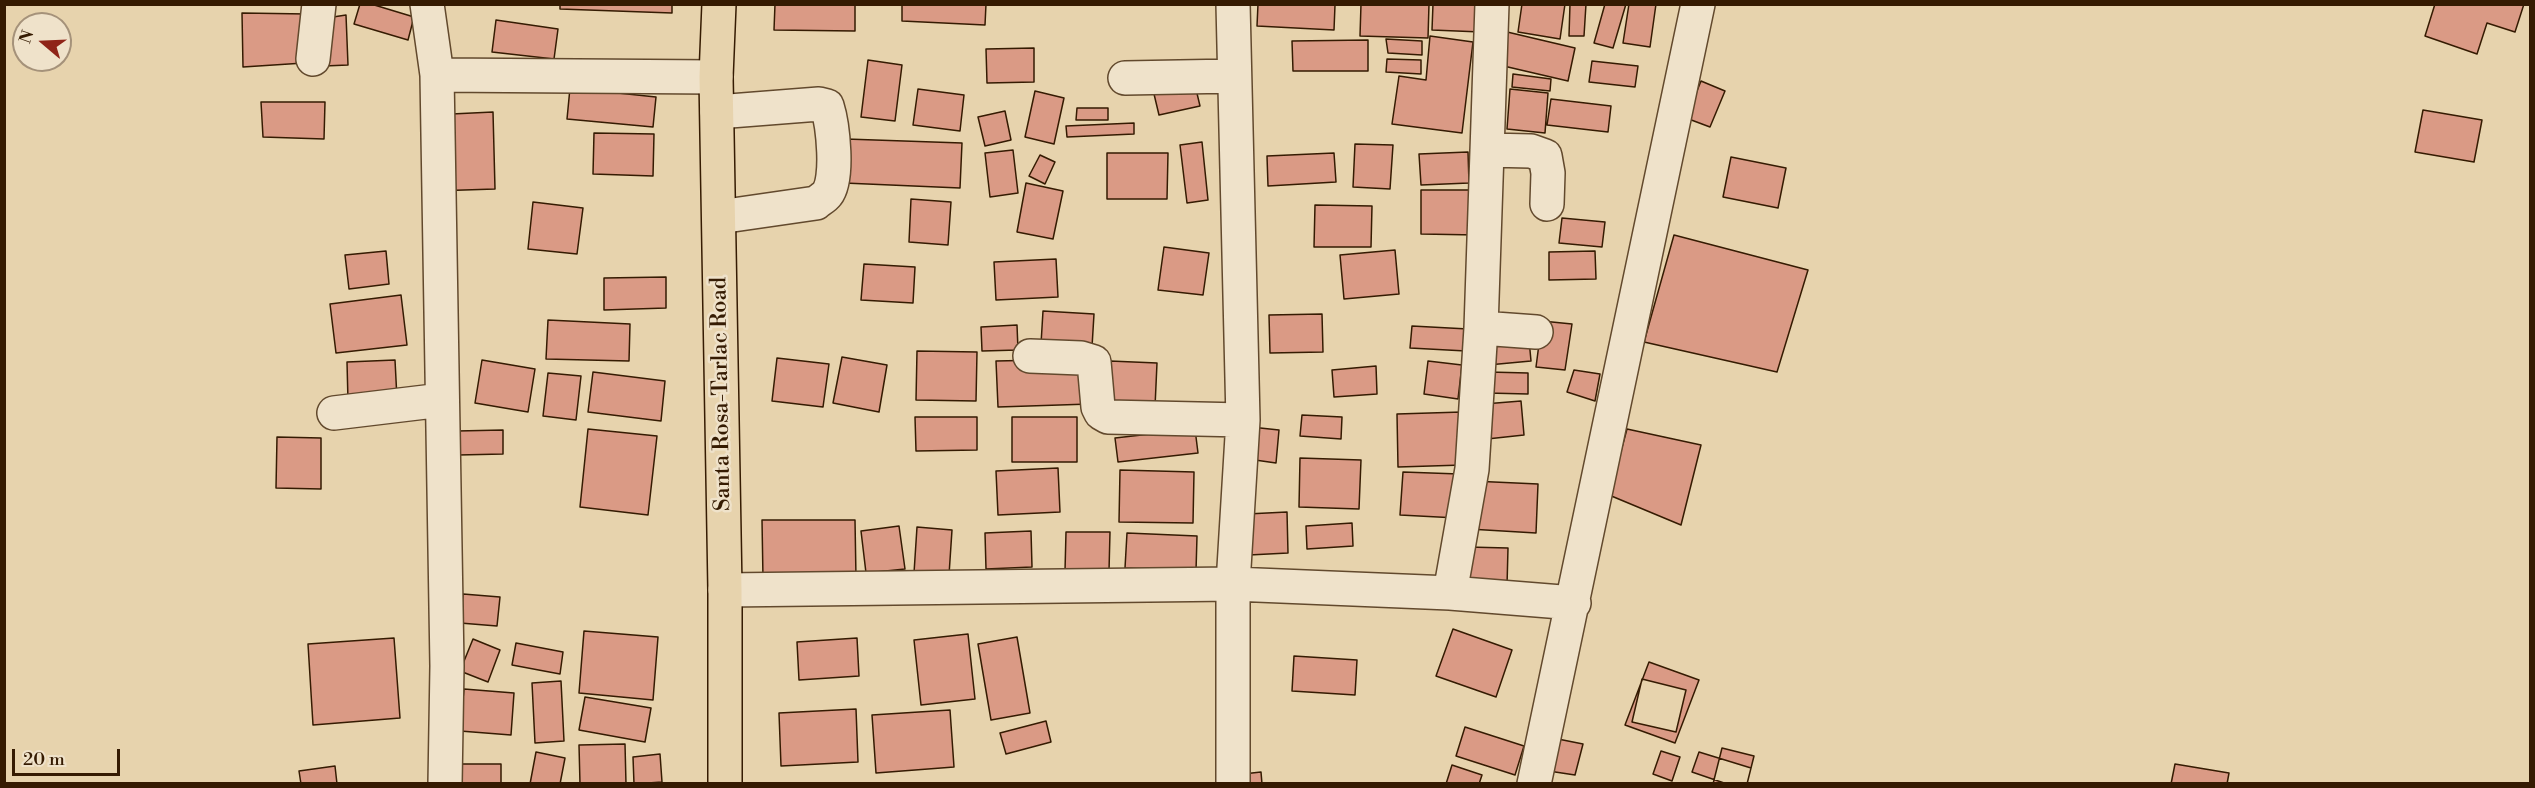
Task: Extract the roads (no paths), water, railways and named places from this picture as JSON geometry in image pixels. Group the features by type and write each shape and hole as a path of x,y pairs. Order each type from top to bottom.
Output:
{"highway":[{"name":"Santa Rosa-Tarlac Road","path":"719,4 716,77 725,590 725,783"}],"street":[{"path":"313,59 319,4"},
{"path":"427,4 437,75 447,666 445,783"},
{"path":"1233,4 1243,420 1233,584 1233,783"},
{"path":"1450,592 1472,469 1481,328 1492,4"},
{"path":"1534,783 1574,603 1698,4"},
{"path":"437,75 716,77"},
{"path":"1125,78 1234,76"},
{"path":"717,112 819,104 827,106 832,121 834,175 828,194 816,203 719,217"},
{"path":"1487,150 1531,151 1545,156 1548,173 1547,204"},
{"path":"1481,328 1536,332"},
{"path":"1030,356 1081,358 1094,362 1098,407 1101,413 1108,417 1243,420"},
{"path":"334,413 442,400"},
{"path":"725,590 1233,584 1450,592 1574,603"}]}
